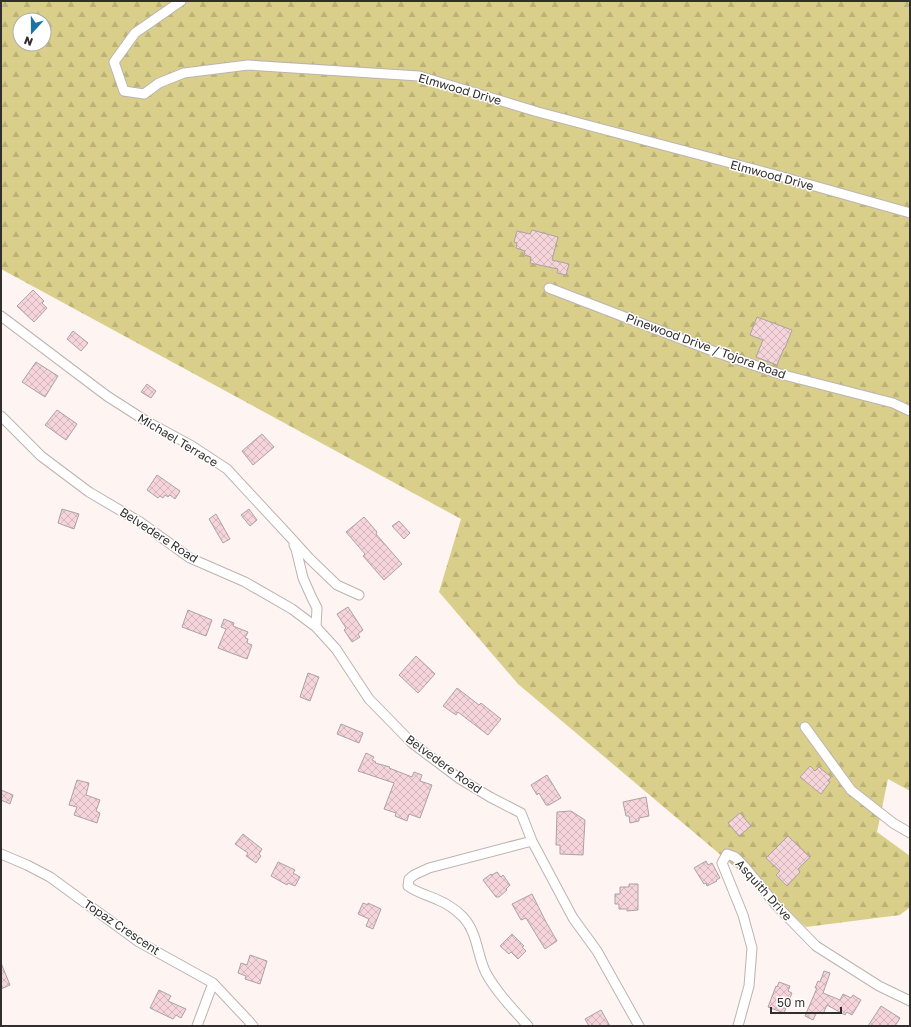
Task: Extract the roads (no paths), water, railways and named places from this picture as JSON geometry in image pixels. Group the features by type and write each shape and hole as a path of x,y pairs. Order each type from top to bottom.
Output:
{"street":[{"name":"Elmwood Drive","path":"181,1 135,33 114,62 124,91 144,94 159,82 184,73 248,65 419,76 538,112 772,174 910,213"},
{"name":"Pinewood Drive / Tojora Road","path":"549,288 718,353 780,374 893,403 910,411"},
{"name":"Michael Terrace","path":"1,316 107,396 146,421 192,446 227,469 310,559 337,585 359,595"},
{"name":"Belvedere Road","path":"1,416 41,456 89,492 140,522 190,558 245,582 292,609 316,627 336,649 369,699 412,743 460,779 521,813 532,841"},
{"path":"291,538 296,549 304,578 317,608 316,627"},
{"path":"805,727 851,790 893,823 910,833"},
{"path":"528,1026 497,991 486,972 472,931 464,918 453,908 438,900 414,891 408,886 409,879 414,875 429,868 532,841 573,918 597,951 639,1026"},
{"name":"Topaz Crescent","path":"1,854 50,877 139,942 212,983 248,1019 253,1026"},
{"name":"Asquith Drive","path":"738,1026 749,986 752,948 742,915 722,863 727,854 735,857 744,866 776,905 816,946 879,986 910,1001"},
{"path":"197,1026 212,983"}]}
